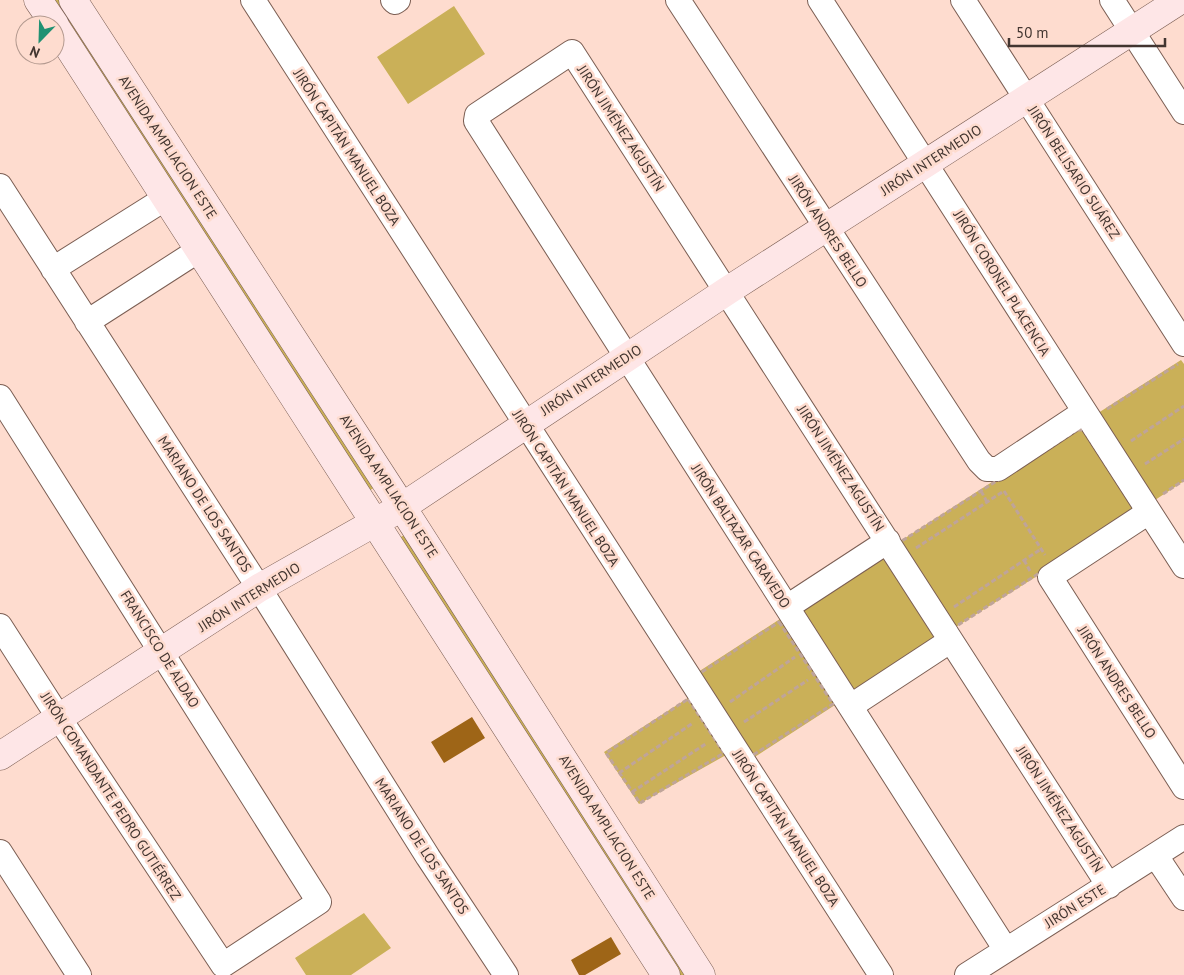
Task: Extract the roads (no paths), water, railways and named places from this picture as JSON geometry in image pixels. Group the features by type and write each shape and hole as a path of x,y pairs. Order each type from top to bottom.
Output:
{"main road":[{"name":"AVENIDA AMPLIACION ESTE","path":"38,0 48,15"},
{"name":"AVENIDA AMPLIACION ESTE","path":"72,0 402,507 700,975"},
{"name":"JIRÓN INTERMEDIO","path":"0,756 259,588 402,507 524,424 727,291 1180,0"},
{"name":"AVENIDA AMPLIACION ESTE","path":"65,41 666,975"}],"street":[{"name":"JIRÓN CAPITÁN MANUEL BOZA","path":"253,0 524,424 881,975"},
{"name":"JIRÓN ANDRES BELLO","path":"678,0 979,461 987,469 998,469 1095,411"},
{"name":"JIRÓN CORONEL PLACENCIA","path":"820,0 927,164 1095,411 1155,504 1184,566"},
{"name":"JIRÓN BELISARIO SUÁREZ","path":"963,0 1182,353"},
{"path":"1112,0 1184,112"},
{"name":"JIRÓN JIMÉNEZ AGUSTÍN","path":"476,121 477,115 572,52 727,291 897,547 1109,886"},
{"name":"JIRÓN BALTAZAR CARAVEDO","path":"476,121 626,358 783,615 1006,950"},
{"name":"MARIANO DE LOS SANTOS","path":"0,186 259,588 428,857 506,975"},
{"path":"53,268 166,198"},
{"path":"87,322 199,250"},
{"name":"FRANCISCO DE ALDAO","path":"3,406 162,652 319,902 223,965"},
{"name":"JIRÓN ANDRES BELLO","path":"1155,504 1051,571 1184,787"},
{"path":"783,615 897,547"},
{"name":"JIRÓN COMANDANTE PEDRO GUTIÉRREZ","path":"0,626 223,965"},
{"path":"842,705 951,635"},
{"name":"JIRÓN ESTE","path":"967,975 1184,837"},
{"path":"0,852 79,975"},
{"path":"1156,856 1184,898"}]}
